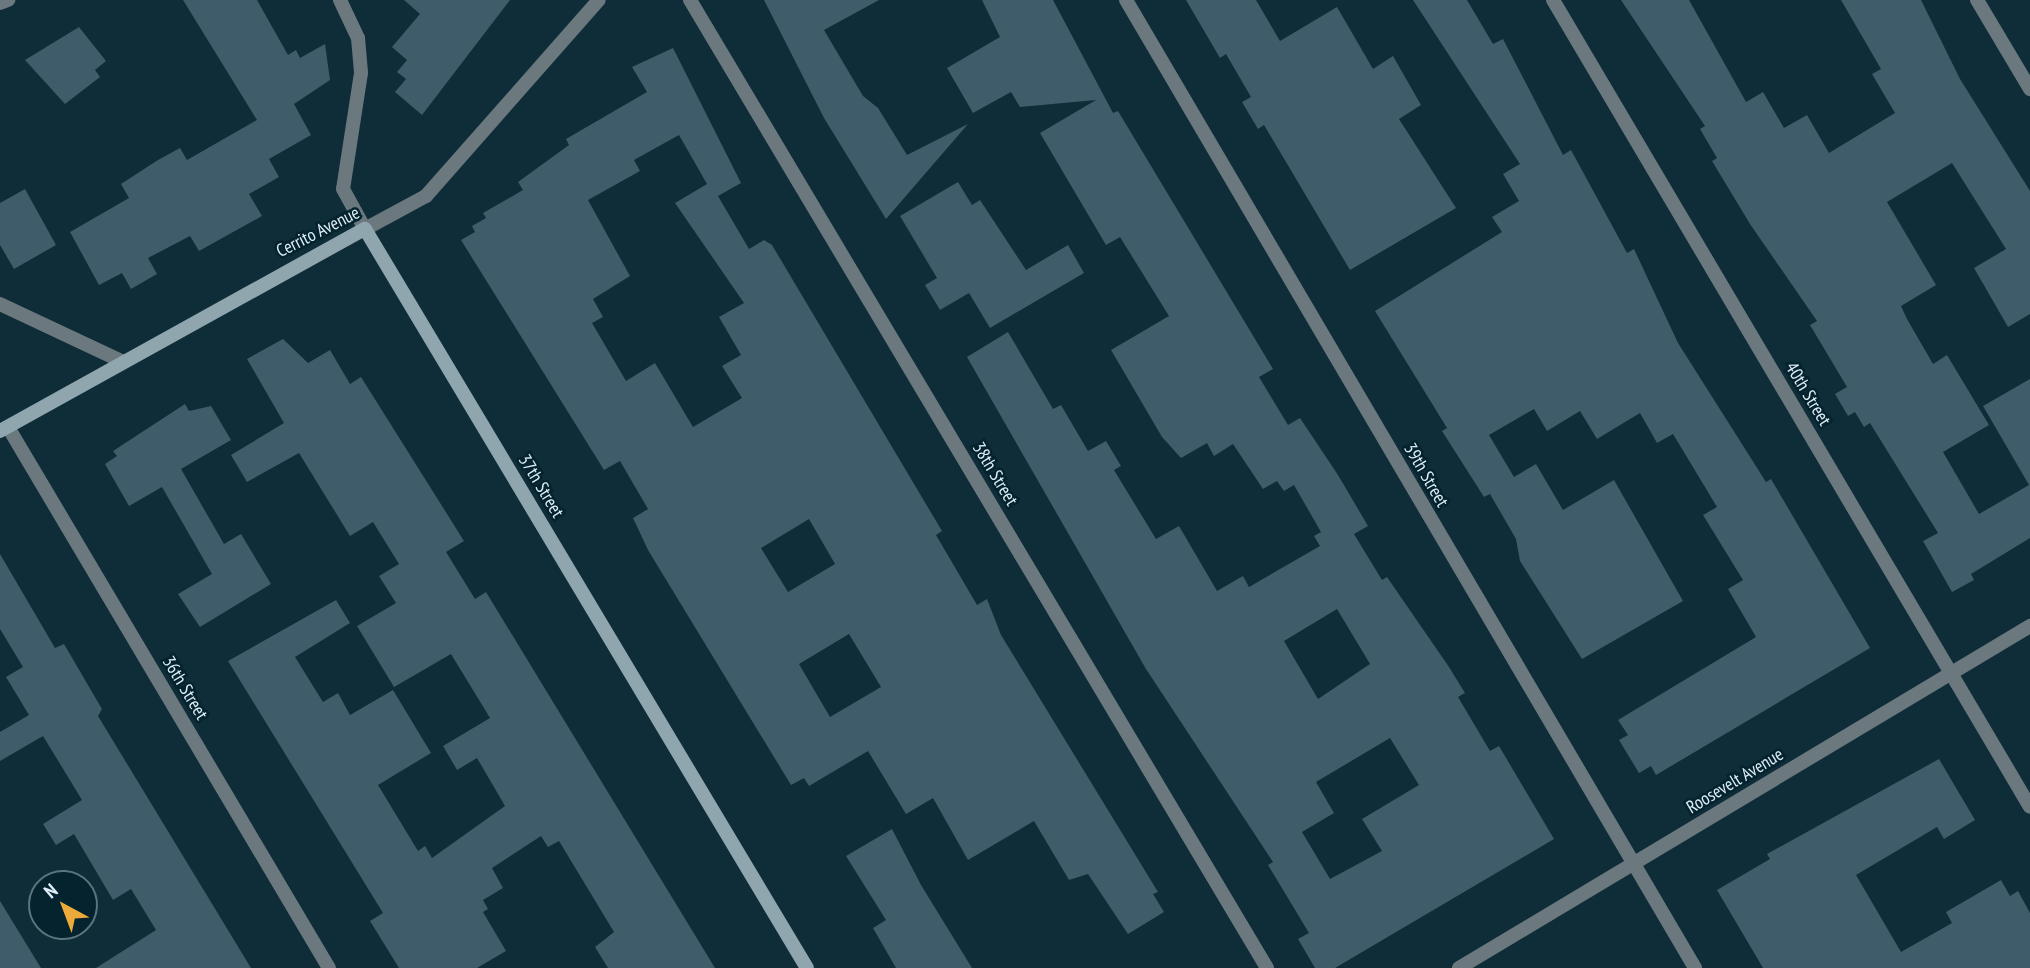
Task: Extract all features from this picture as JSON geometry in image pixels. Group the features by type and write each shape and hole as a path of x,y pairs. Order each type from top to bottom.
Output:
{"street":[{"path":"0,3 8,0"},
{"name":"37th Street","path":"340,0 358,38 361,73 343,189 807,968"},
{"name":"Cerrito Avenue","path":"4,429 426,196 599,0"},
{"name":"38th Street","path":"690,0 1267,968"},
{"name":"39th Street","path":"1126,0 1695,968"},
{"name":"40th Street","path":"1553,0 2030,807"},
{"path":"1977,0 2030,89"},
{"path":"0,304 123,362"},
{"name":"36th Street","path":"4,429 329,968"},
{"name":"Roosevelt Avenue","path":"1459,968 2030,626"}],"building":[{"path":"183,0 257,0 288,55 296,50 300,58 325,44 330,80 294,104 311,135 269,159 279,177 249,194 262,216 199,251 190,236 148,258 157,274 131,289 122,273 99,285 70,232 129,198 121,184 158,160 180,148 187,160 257,120"},
{"path":"404,0 510,0 422,115 395,92 406,79 397,72 407,60 392,47 420,14"},
{"path":"764,0 879,0 824,30 863,96 878,108 907,155 968,124 886,219 824,118"},
{"path":"982,0 1053,0 1113,113 1118,111 1273,369 1259,377 1288,425 1300,418 1338,475 1368,526 1354,534 1382,580 1387,577 1449,667 1465,693 1458,697 1490,751 1499,746 1554,839 1335,968 1315,968 1298,939 1309,933 1268,865 1273,862 1146,669 967,357 1008,332 1053,409 1061,405 1088,451 1106,441 1121,466 1114,470 1156,539 1179,526 1217,591 1243,576 1249,587 1320,546 1314,536 1321,532 1294,485 1284,491 1277,481 1263,489 1233,444 1214,456 1207,443 1181,458 1162,437 1111,350 1169,316 1120,237 1106,245 1040,133 1096,100 1020,107 1011,92 973,113 947,68 1000,37","holes":["1337,609 1370,664 1318,699 1284,641","1390,738 1419,785 1362,819 1382,851 1330,879 1302,832 1334,813 1316,782"]},
{"path":"1186,0 1256,0 1280,41 1337,7 1373,69 1393,56 1421,105 1399,119 1456,208 1350,270 1264,125 1258,129 1242,102 1251,97 1226,54 1220,58"},
{"path":"1413,0 1467,0 1493,44 1503,39 1563,155 1571,150 1627,253 1634,249 1678,343 1766,482 1771,479 1870,648 1656,775 1651,766 1639,773 1619,740 1628,735 1618,720 1756,637 1728,589 1743,580 1703,515 1717,507 1673,434 1657,443 1640,413 1597,439 1580,411 1547,431 1534,409 1489,435 1514,477 1536,464 1563,510 1614,480 1683,601 1582,659 1520,561 1516,539 1490,494 1484,497 1442,431 1447,428 1375,311 1502,232 1492,217 1519,201 1503,174 1520,164"},
{"path":"1621,0 1689,0 1746,102 1763,92 1784,128 1807,115 1829,153 1895,113 1872,74 1881,69 1841,0 1921,0 1960,79 2030,191 2030,314 2008,327 1974,268 2006,249 1952,163 1887,202 1936,285 1901,306 1933,364 1947,355 1989,425 1943,452 1979,514 2029,485 1983,406 2030,379 2030,538 1971,574 1974,580 1952,592 1923,541 1938,533 1870,423 1864,427 1855,412 1848,416 1835,394 1847,387 1810,325 1817,321 1750,224 1712,161 1717,158 1700,129 1705,126"},
{"path":"79,27 106,61 95,70 100,77 65,104 25,60"},
{"path":"673,48 741,183 718,196 749,249 764,240 772,245 942,531 936,535 977,605 987,599 1001,635 1158,892 1153,894 1164,912 1128,934 1088,874 1069,880 1034,821 968,860 933,798 906,814 868,751 809,786 804,778 791,785 648,550 633,518 648,509 620,461 604,470 461,240 475,232 472,226 486,218 483,213 523,190 518,182 569,145 566,139 647,92 632,67","holes":["679,135 707,184 675,203 744,303 719,317 741,355 722,366 742,398 693,427 655,363 626,381 592,323 603,317 593,299 630,276 588,200 640,171 634,160","809,519 835,564 788,592 761,548","849,634 881,687 830,717 799,664"]},
{"path":"958,182 972,205 980,200 1026,270 1068,245 1084,273 990,328 969,293 940,310 925,285 937,278 900,216"},
{"path":"25,189 56,245 14,269 0,245 0,203"},
{"path":"283,339 308,363 330,350 350,384 361,377 464,541 446,552 475,599 486,592 715,968 608,968 595,947 614,932 559,841 548,847 541,836 492,868 503,888 483,900 488,909 483,912 506,951 477,968 399,968 370,921 383,913 228,661 336,600 350,623 295,657 323,702 338,693 350,715 393,690 431,753 378,785 418,851 425,846 432,858 505,806 477,758 457,770 443,746 490,718 451,654 394,687 357,626 396,603 379,576 399,564 373,522 350,536 299,453 247,482 231,455 284,423 247,359"},
{"path":"185,404 189,411 211,406 231,440 181,469 224,544 241,534 271,584 200,627 178,594 212,574 162,487 129,506 105,464 117,456 113,451"},
{"path":"0,554 55,648 64,644 102,709 98,716 251,968 96,968 156,930 131,889 113,900 98,870 95,870 74,834 56,845 43,824 82,800 43,736 0,761 0,732 29,715 6,677 23,667 0,629"},
{"path":"1939,759 1975,820 1944,839 1937,827 1856,875 1901,952 1952,923 1946,912 2001,880 2010,896 2018,891 2030,913 2030,968 1763,968 1717,890 1770,859 1767,854"},
{"path":"892,829 921,885 972,968 896,968 873,928 886,920 846,856"},
{"path":"0,901 41,968 0,968"}]}
